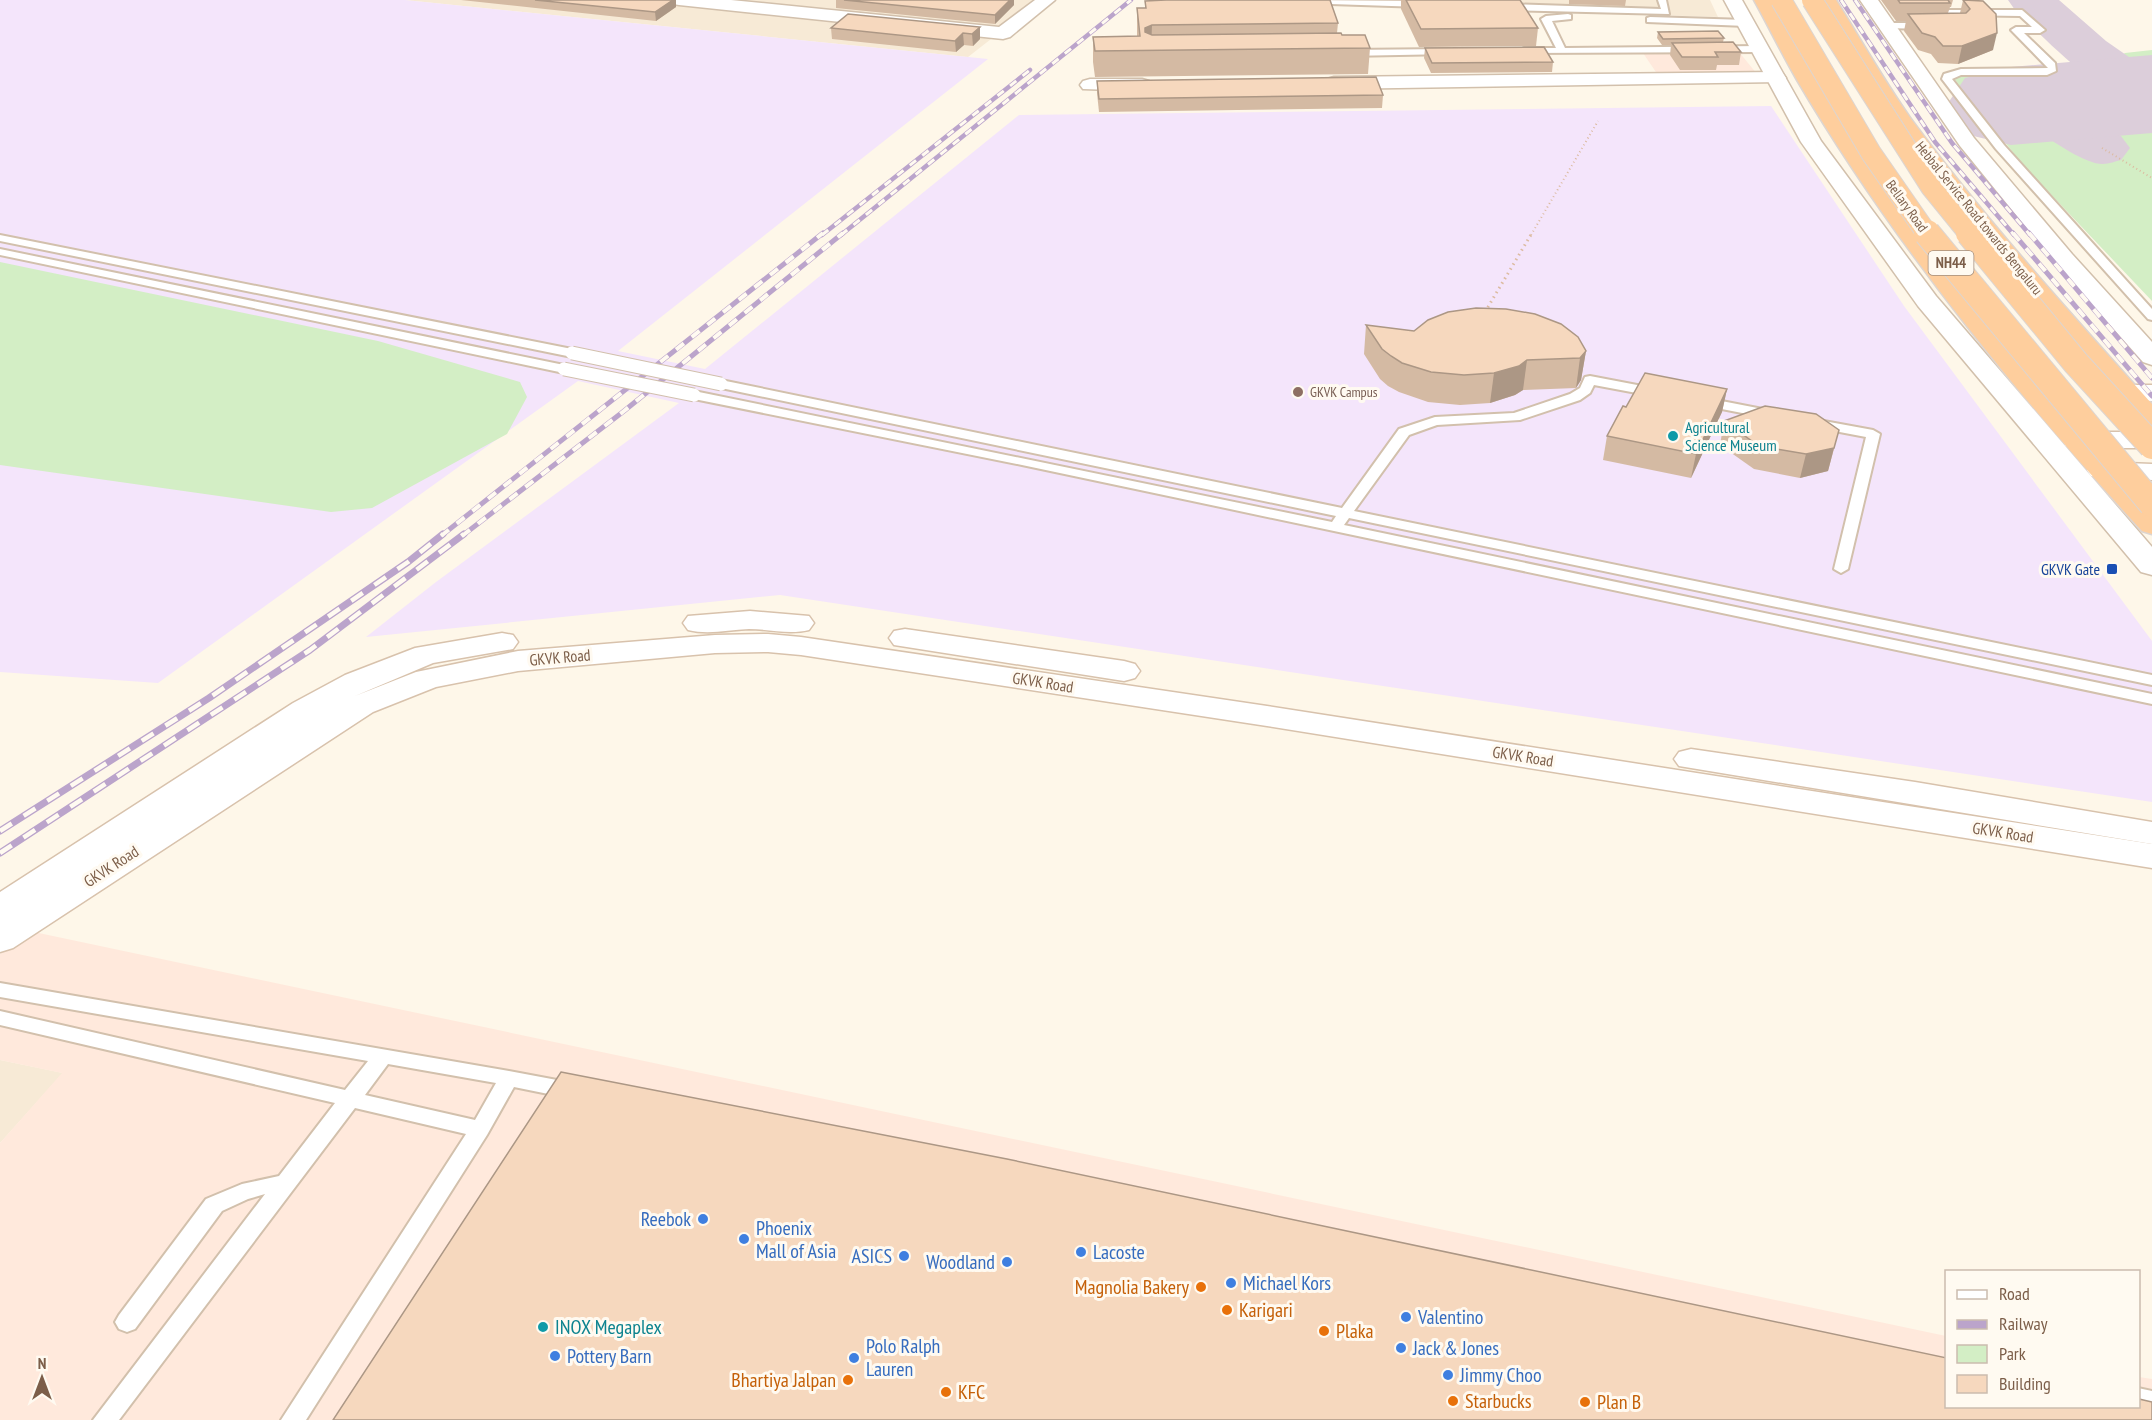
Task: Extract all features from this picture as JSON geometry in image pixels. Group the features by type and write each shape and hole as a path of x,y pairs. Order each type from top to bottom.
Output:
{"highway":[{"path":"1763,0 1807,80 1874,184 1958,298 2101,470 2152,525"},
{"name":"Bellary Road","path":"1781,0 1894,189 1924,231 2152,504"},
{"name":"Bellary Road","path":"1812,0 1931,187 2076,363 2152,446"},
{"name":"Hebbal Service Road towards Bengaluru","path":"1827,0 1902,121 1949,183 2014,264 2140,393 2152,420"}],"street":[{"path":"679,0 1004,33 1046,0"},
{"path":"1869,0 1967,142 2064,259 2152,357"},
{"path":"1740,12 1811,142 1920,292 2068,470 2152,566"},
{"path":"1317,83 1776,78"},
{"path":"1090,85 1162,85"},
{"path":"2076,440 2152,440"},
{"path":"2101,470 2152,472"},
{"name":"GKVK Road","path":"0,939 362,705 426,655 517,639 750,620 797,623 1019,655 1915,793 2152,833"},
{"name":"GKVK Road","path":"0,909 305,710 356,682 402,676 427,679 518,661 715,644 768,642 1267,716 2152,856"}],"lane":[{"path":"1300,0 1430,4"},
{"path":"1662,0 1666,12"},
{"path":"1489,6 1740,12"},
{"path":"1562,51 1546,19 1550,17 1740,12"},
{"path":"1948,26 1959,26 1946,12 2022,13 2040,30 2016,30 2052,65 2052,69 2034,72 1960,72 1947,76 1947,79 2000,147 2152,316"},
{"path":"1888,26 1937,26"},
{"path":"1515,51 1760,50"},
{"path":"1339,53 1456,52"},
{"path":"0,238 572,353 2152,680"},
{"path":"0,251 18,242"},
{"path":"0,251 564,369 1022,461 2152,699"},
{"path":"1334,528 1404,432 1435,421 1515,417 1575,397 1585,390 1590,380 1669,395"},
{"path":"1692,400 1873,434 1841,569"},
{"path":"0,990 591,1094"},
{"path":"0,1018 480,1129"},
{"path":"105,1420 382,1057"},
{"path":"293,1420 480,1129 509,1078"},
{"path":"126,1322 214,1205 264,1186 284,1184"}],"path":[{"path":"1481,318 1598,121"},
{"path":"2102,148 2152,178"}],"shaded area":[{"name":"GKVK Campus","path":"0,0 405,0 988,59 618,351 705,369 1019,115 1771,106 1904,306 2152,641 2152,802 780,595 366,637 436,582 679,403 578,381 158,683 0,672"},
{"path":"405,0 1041,0 968,57"},
{"path":"1157,0 1710,0 1718,17"},
{"path":"1739,52 1757,74 1658,75 1643,53"},
{"name":"Phoenix Mall of Asia","path":"34,932 1945,1336 1945,1408 2140,1408 2140,1377 2152,1379 2152,1420 0,1420 0,1143 62,1073 0,1060 0,954"},
{"path":"0,1060 63,1073 0,1143"}],"green space":[{"path":"2152,50 2152,72 2122,55 2125,53"},
{"path":"1967,74 2065,74 2060,81 2043,90 1993,97 2084,151 2124,146 2070,115 2152,106 2152,301 2023,165 1954,77"},
{"path":"0,262 378,341 520,382 527,397 507,434 372,508 331,512 0,465"}],"building":[{"path":"535,0 673,0 655,12"},
{"path":"844,0 1010,0 995,15"},
{"path":"1330,0 1338,23 1152,25 1145,28 1145,32 1152,35 1341,33 1342,35 1365,35 1370,48 1095,51 1093,37 1140,36 1137,8 1146,8 1145,1"},
{"path":"1406,0 1520,0 1538,28 1421,29"},
{"path":"1898,0 1948,0 1950,3 1900,3"},
{"path":"1963,0 1983,1 1996,14 1997,33 1962,46 1943,46 1935,37 1922,33 1908,14 1966,13 1970,9"},
{"path":"848,14 980,27 972,34 963,33 955,41 831,28"},
{"path":"1718,31 1724,38 1663,39 1658,32"},
{"path":"1733,42 1741,52 1715,52 1718,57 1682,57 1672,43"},
{"path":"1544,47 1553,62 1432,63 1425,48"},
{"path":"1376,77 1383,95 1099,99 1097,81"},
{"path":"1476,308 1506,309 1535,314 1561,324 1578,337 1586,351 1580,358 1527,360 1519,366 1494,373 1464,375 1431,372 1402,363 1391,356 1382,349 1366,325 1414,331 1428,320 1448,312"},
{"path":"1645,373 1727,389 1696,454 1607,436"},
{"path":"1765,406 1816,414 1839,430 1834,448 1806,454 1759,446 1724,421"},
{"path":"561,1072 1007,1159 1945,1358 1945,1408 2140,1408 2140,1399 2152,1402 2152,1420 333,1420"}],"taxiway":[{"path":"2031,0 2104,65 2137,86 2152,92"},
{"path":"2060,102 2042,106 2041,109 2102,148"}],"runway":[{"path":"2011,106 2152,94"}],"railway":[{"path":"841,235 1131,0"},
{"path":"1841,0 1935,142 2014,235"},
{"path":"1855,0 1952,143 2030,235"},
{"path":"822,235 1030,70"},
{"path":"441,536 823,233"},
{"path":"462,536 624,411 843,233"},
{"path":"2013,233 2152,396"},
{"path":"2029,233 2152,378"},
{"path":"0,831 209,698 408,562 443,534"},
{"path":"0,853 310,650 464,534"}],"place":[{"name":"GKVK Campus","path":"1298,392"},
{"name":"Agricultural Science Museum","path":"1673,436"},
{"name":"GKVK Gate","path":"2112,569"},
{"name":"Reebok","path":"703,1219"},
{"name":"Phoenix Mall of Asia","path":"744,1239"},
{"name":"Lacoste","path":"1081,1252"},
{"name":"ASICS","path":"904,1256"},
{"name":"Woodland","path":"1007,1262"},
{"name":"Michael Kors","path":"1231,1283"},
{"name":"Magnolia Bakery","path":"1201,1287"},
{"name":"Karigari","path":"1227,1310"},
{"name":"Valentino","path":"1406,1317"},
{"name":"INOX Megaplex","path":"543,1327"},
{"name":"Plaka","path":"1324,1331"},
{"name":"Jack & Jones","path":"1401,1348"},
{"name":"Pottery Barn","path":"555,1356"},
{"name":"Polo Ralph Lauren","path":"854,1358"},
{"name":"Jimmy Choo","path":"1448,1375"},
{"name":"Bhartiya Jalpan","path":"848,1380"},
{"name":"KFC","path":"946,1392"},
{"name":"Starbucks","path":"1453,1401"},
{"name":"Plan B","path":"1585,1402"}]}
